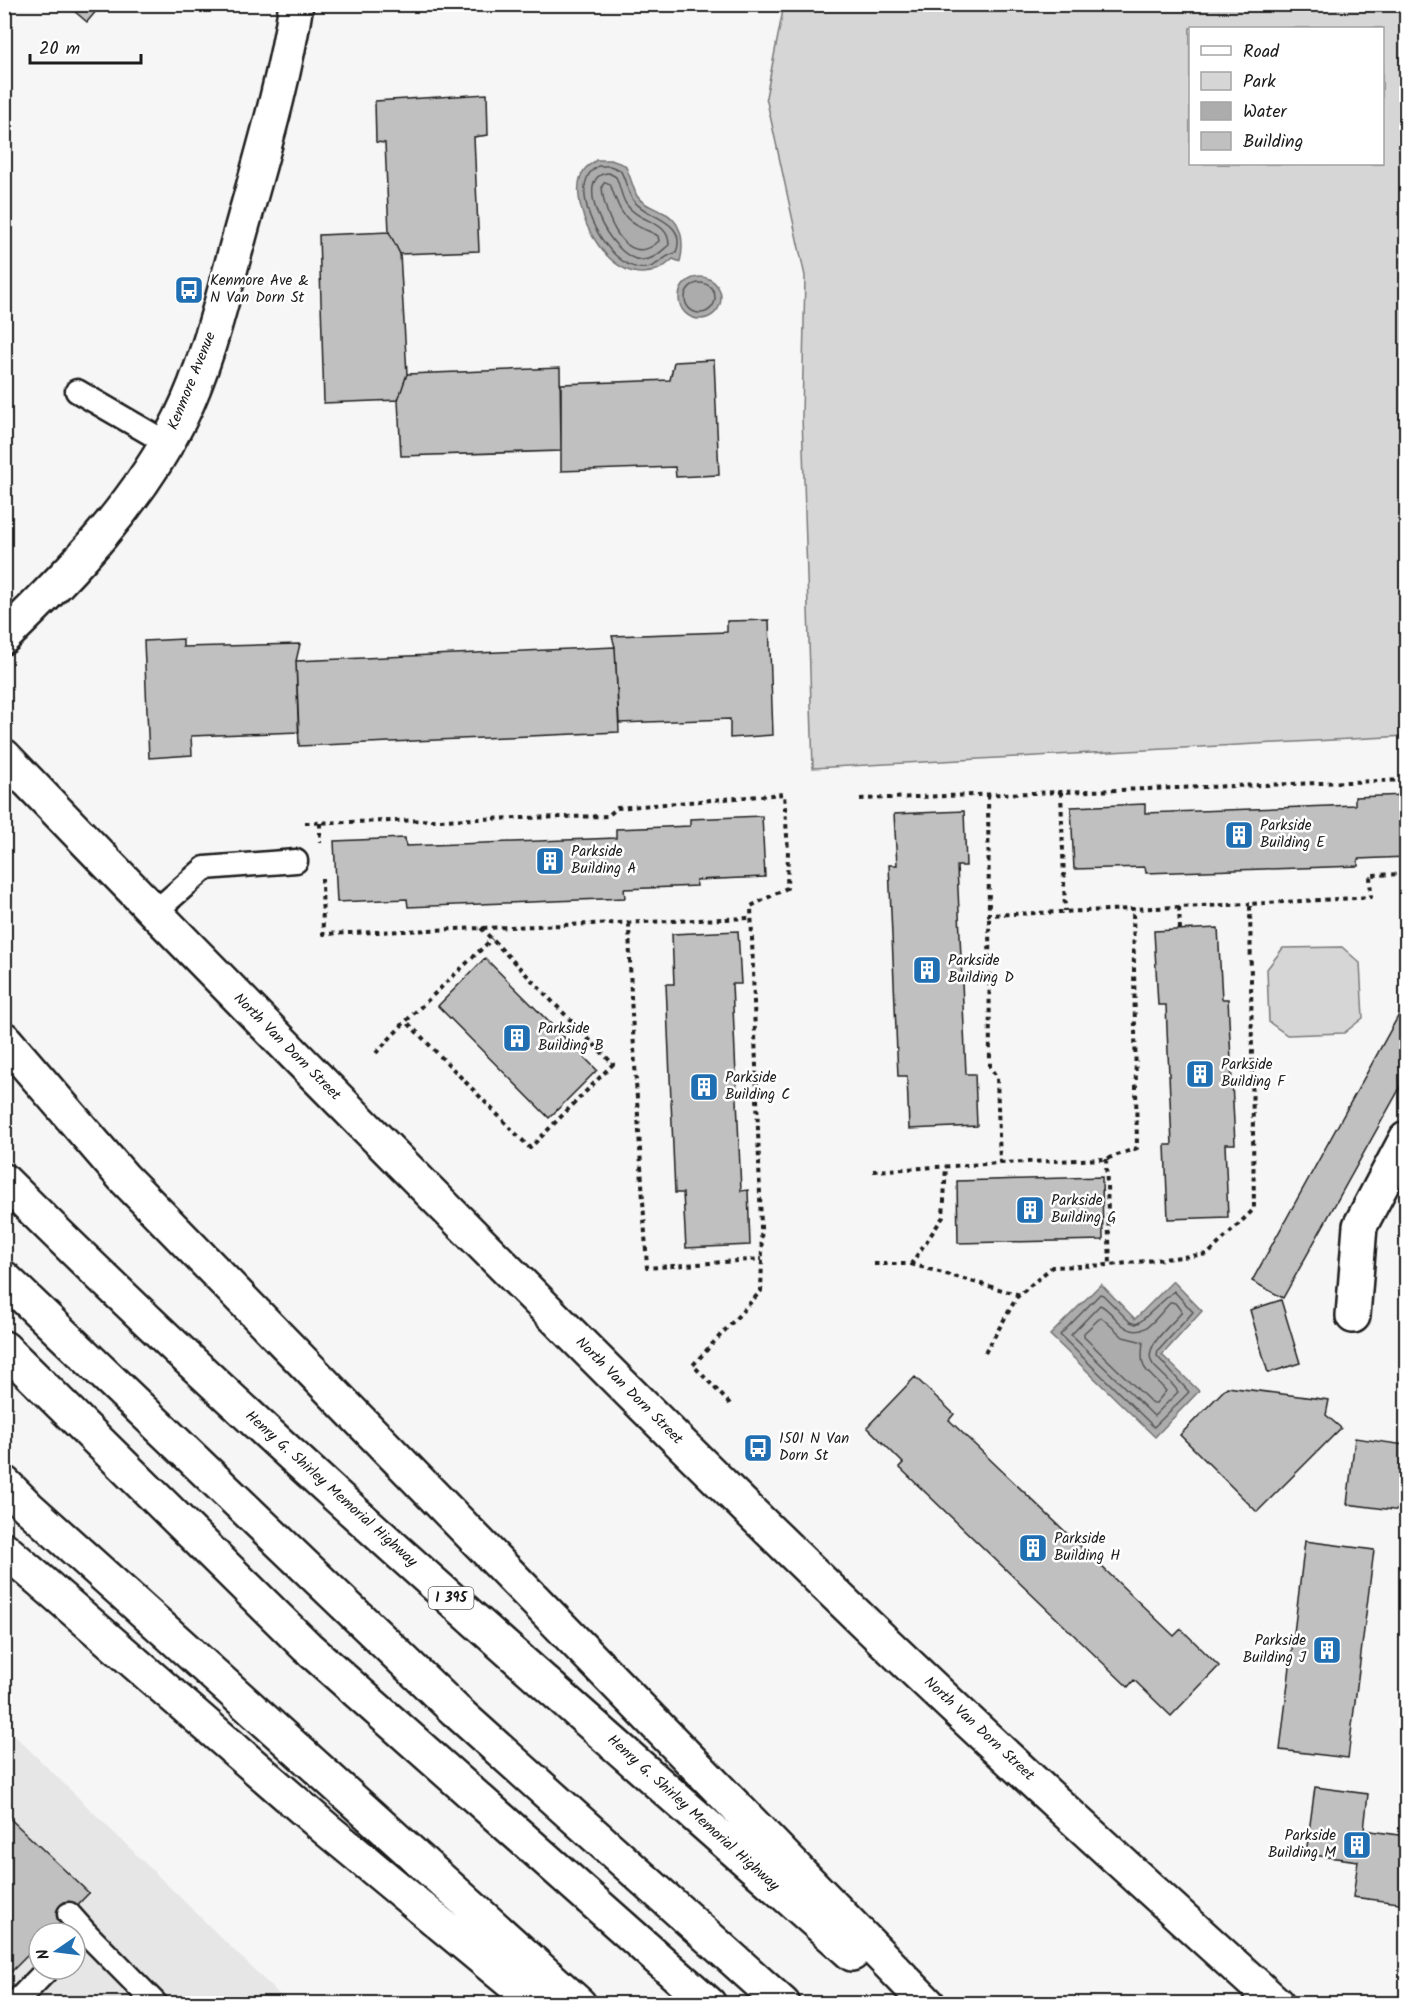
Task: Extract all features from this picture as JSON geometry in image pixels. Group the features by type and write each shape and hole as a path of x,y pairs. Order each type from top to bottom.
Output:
{"main road":[{"name":"Kenmore Avenue","path":"4,637 103,534 139,487 180,418 208,347 272,116 296,4"},
{"name":"North Van Dorn Street","path":"4,756 590,1353 863,1622 1277,2004"},
{"path":"4,1039 123,1177 927,2004"},
{"path":"1353,1316 1360,1226 1407,1139"},
{"name":"Henry G. Shirley Memorial Highway","path":"4,1181 83,1259 348,1506 907,2004"},
{"path":"11,1285 455,1710 783,2004"},
{"path":"4,1348 307,1647 709,2004"},
{"path":"4,1483 27,1507 579,2004"},
{"path":"4,1549 324,1828 537,2004"}],"lane":[{"path":"78,391 165,442"},
{"path":"155,912 205,868 296,861"},
{"path":"69,1914 72,1921"},
{"path":"87,1943 156,2004"},
{"path":"14,2004 36,1981"}],"path":[{"path":"860,799 1407,780"},
{"path":"1061,792 1064,912"},
{"path":"305,823 608,816 617,808 784,794 788,850 787,888 751,906 762,1259 761,1291 693,1365 730,1405"},
{"path":"988,795 990,1067 997,1078 1000,1163"},
{"path":"320,823 320,846"},
{"path":"989,915 1371,897 1370,875 1407,874"},
{"path":"322,877 323,934 751,918"},
{"path":"985,1353 1020,1295 1053,1267 1110,1265 1208,1254 1254,1209 1250,903"},
{"path":"1179,906 1180,930"},
{"path":"873,1171 1106,1159 1137,1148 1133,908"},
{"path":"629,923 631,997 647,1268 762,1259"},
{"path":"406,1021 530,1148 613,1064 481,928"},
{"path":"376,1053 492,939"},
{"path":"1106,1159 1110,1265"},
{"path":"910,1264 943,1217 946,1166"},
{"path":"874,1264 910,1264 1020,1295"}],"shaded area":[{"path":"5,1726 288,2003 5,2003"}],"green space":[{"path":"784,5 1406,5 1406,736 813,768 802,416 805,276 766,97"},
{"path":"1342,947 1360,963 1363,1018 1344,1033 1287,1035 1269,1022 1267,969 1283,948"}],"water":[{"path":"596,160 611,160 625,165 639,199 673,219 682,239 680,262 673,259 652,272 632,272 614,262 599,246 587,225 580,204 579,184 585,169"},
{"path":"700,277 708,278 715,283 720,290 720,306 715,313 708,318 700,319 692,318 685,313 680,306 679,298 680,290 685,283 692,278"},
{"path":"1173,1281 1202,1311 1162,1355 1199,1391 1155,1437 1050,1335 1101,1284 1135,1319"}],"building":[{"path":"66,4 102,4 87,22"},
{"path":"487,94 488,135 474,137 479,251 400,254 389,232 385,143 376,142 375,101"},
{"path":"389,232 400,254 407,374 398,400 324,403 319,235"},
{"path":"714,360 719,475 676,477 675,467 561,471 561,384 670,380 674,362"},
{"path":"560,368 561,451 401,456 398,400 407,374"},
{"path":"769,620 773,735 730,738 730,719 619,723 615,647 612,636 727,632 727,621"},
{"path":"183,639 183,647 300,644 296,661 299,732 191,736 192,755 149,758 144,641"},
{"path":"615,647 619,732 299,746 296,661"},
{"name":"Parkside Building E","path":"1406,795 1406,857 1358,859 1358,866 1146,873 1145,867 1074,869 1071,807 1145,804 1145,813 1355,805 1355,797"},
{"name":"Parkside Building D","path":"964,811 966,866 957,866 966,1074 975,1074 977,1126 909,1129 907,1076 898,1076 889,865 897,865 894,814"},
{"name":"Parkside Building A","path":"762,816 765,877 696,880 697,886 624,889 625,898 408,907 407,899 337,902 334,841 405,838 406,846 616,838 616,829 690,826 690,819"},
{"name":"Parkside Building F","path":"1218,928 1222,999 1228,999 1235,1144 1225,1144 1228,1217 1168,1219 1165,1145 1172,1145 1166,1005 1158,1005 1154,931"},
{"name":"Parkside Building C","path":"738,931 741,984 732,984 741,1191 748,1190 750,1245 686,1248 683,1193 675,1193 666,984 674,984 672,934"},
{"name":"Parkside Building B","path":"485,958 597,1070 549,1118 438,1006"},
{"path":"1406,1002 1406,1077 1283,1298 1252,1281"},
{"name":"Parkside Building G","path":"1102,1177 1103,1240 958,1243 957,1181"},
{"path":"1281,1300 1300,1363 1268,1373 1250,1310"},
{"name":"Parkside Building H","path":"915,1377 954,1414 949,1420 1174,1636 1181,1629 1219,1666 1171,1716 1134,1680 1128,1687 899,1467 903,1463 867,1427"},
{"path":"1227,1387 1329,1400 1326,1415 1341,1428 1257,1512 1180,1435"},
{"path":"1406,1437 1406,1503 1401,1503 1401,1511 1347,1504 1355,1438 1405,1445"},
{"name":"Parkside Building J","path":"1305,1541 1374,1550 1348,1758 1280,1750"},
{"name":"Parkside Building M","path":"1315,1787 1368,1794 1364,1830 1406,1836 1406,1904 1353,1897 1358,1861 1306,1854"},
{"path":"4,1813 89,1893 62,1921 27,1921 27,1956 4,1979"}],"place":[{"name":"Kenmore Ave & N Van Dorn St","path":"189,290"},
{"name":"Parkside Building E","path":"1239,835"},
{"name":"Parkside Building A","path":"550,861"},
{"name":"Parkside Building D","path":"927,970"},
{"name":"Parkside Building B","path":"517,1038"},
{"name":"Parkside Building F","path":"1200,1074"},
{"name":"Parkside Building C","path":"704,1087"},
{"name":"Parkside Building G","path":"1030,1210"},
{"name":"1501 N Van Dorn St","path":"758,1448"},
{"name":"Parkside Building H","path":"1033,1548"},
{"name":"Parkside Building J","path":"1327,1650"},
{"name":"Parkside Building M","path":"1357,1845"}]}
